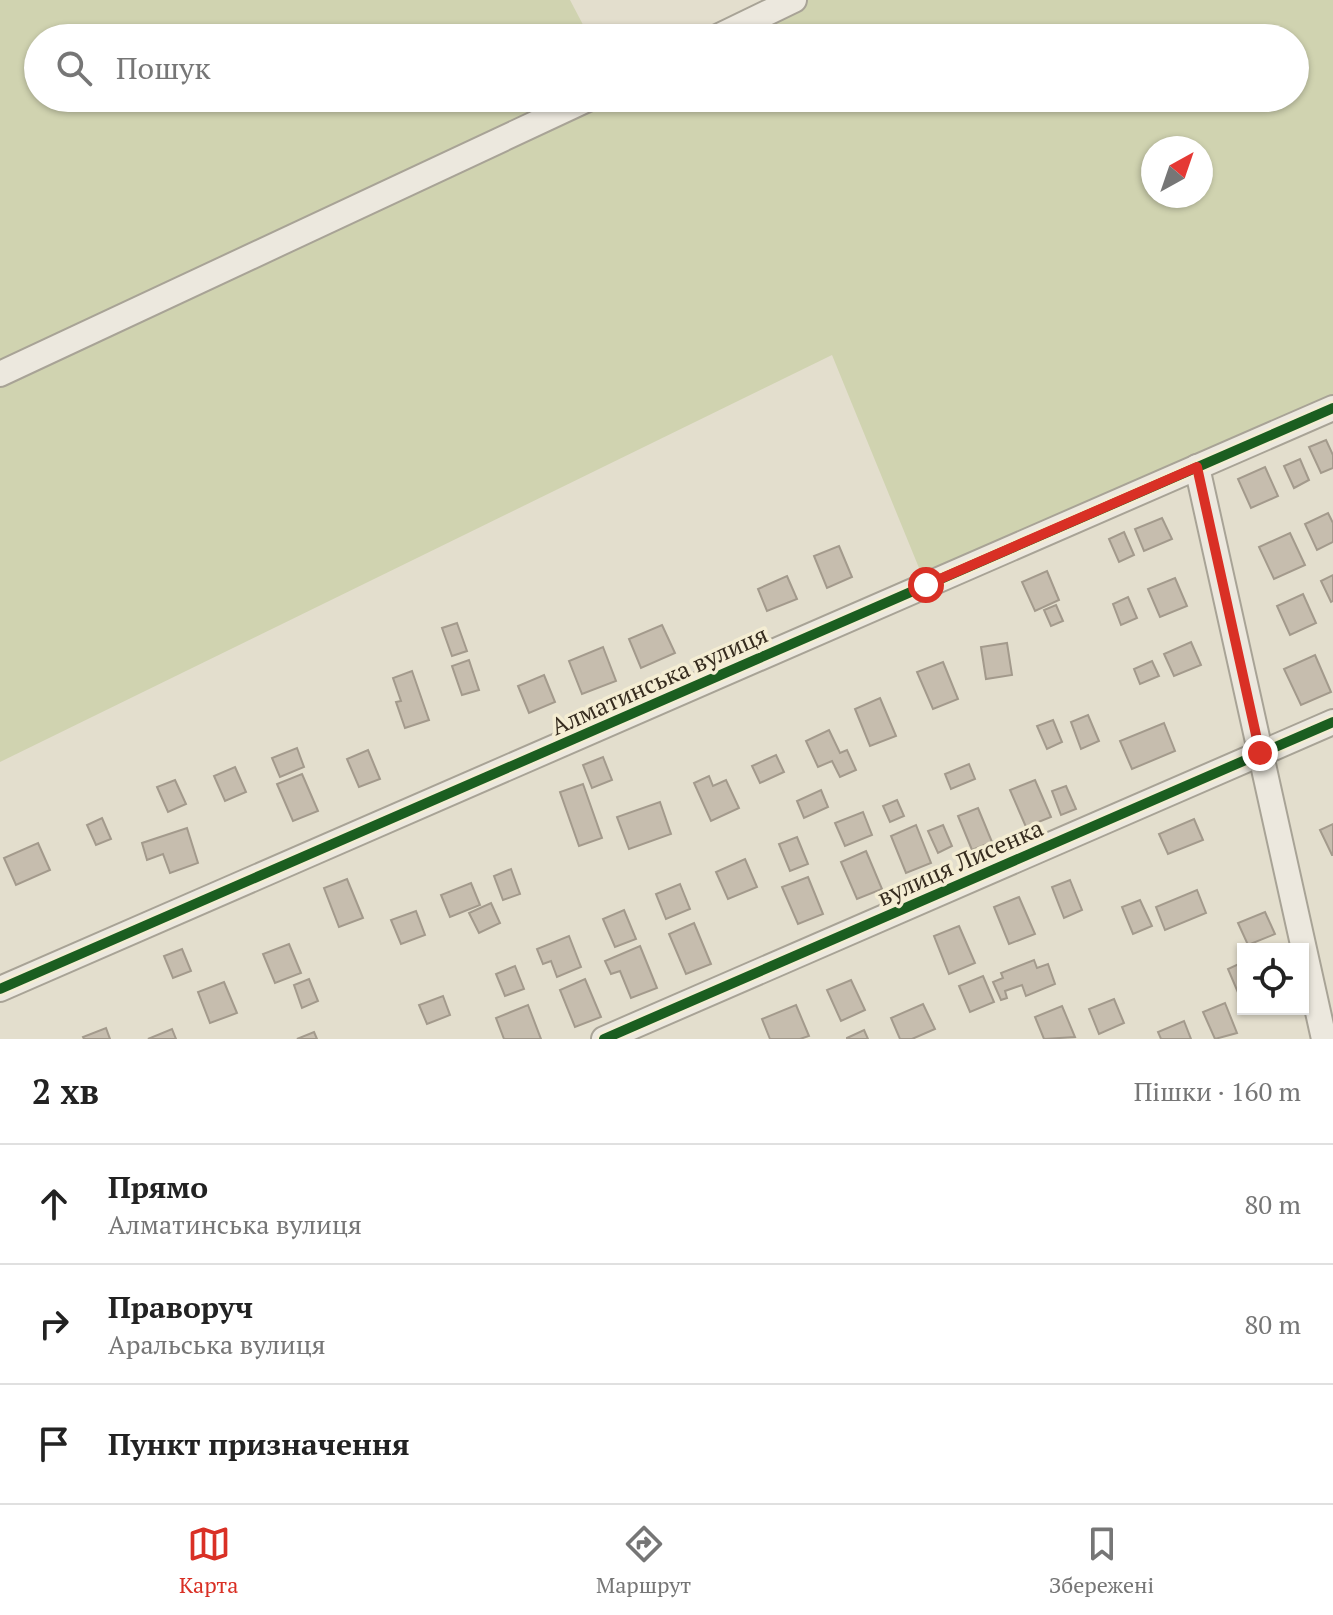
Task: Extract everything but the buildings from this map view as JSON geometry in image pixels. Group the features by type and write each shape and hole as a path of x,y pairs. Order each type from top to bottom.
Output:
{"street":[{"path":"744,24 794,0"},
{"path":"0,374 560,112"},
{"name":"Алматинська вулиця","path":"0,989 1333,408"},
{"path":"1197,467 1324,1039"},
{"name":"вулиця Лисенка","path":"604,1039 1333,722"}],"green space":[{"path":"0,0 570,0 583,24 24,24 24,112 1309,112 1309,24 744,24 794,0 1333,0 1333,408 926,585 832,355 0,762"}],"cycle path":[{"path":"0,989 1333,408"},
{"path":"604,1039 1333,722"}],"route":[{"path":"926,585 1197,467 1260,753"}]}
